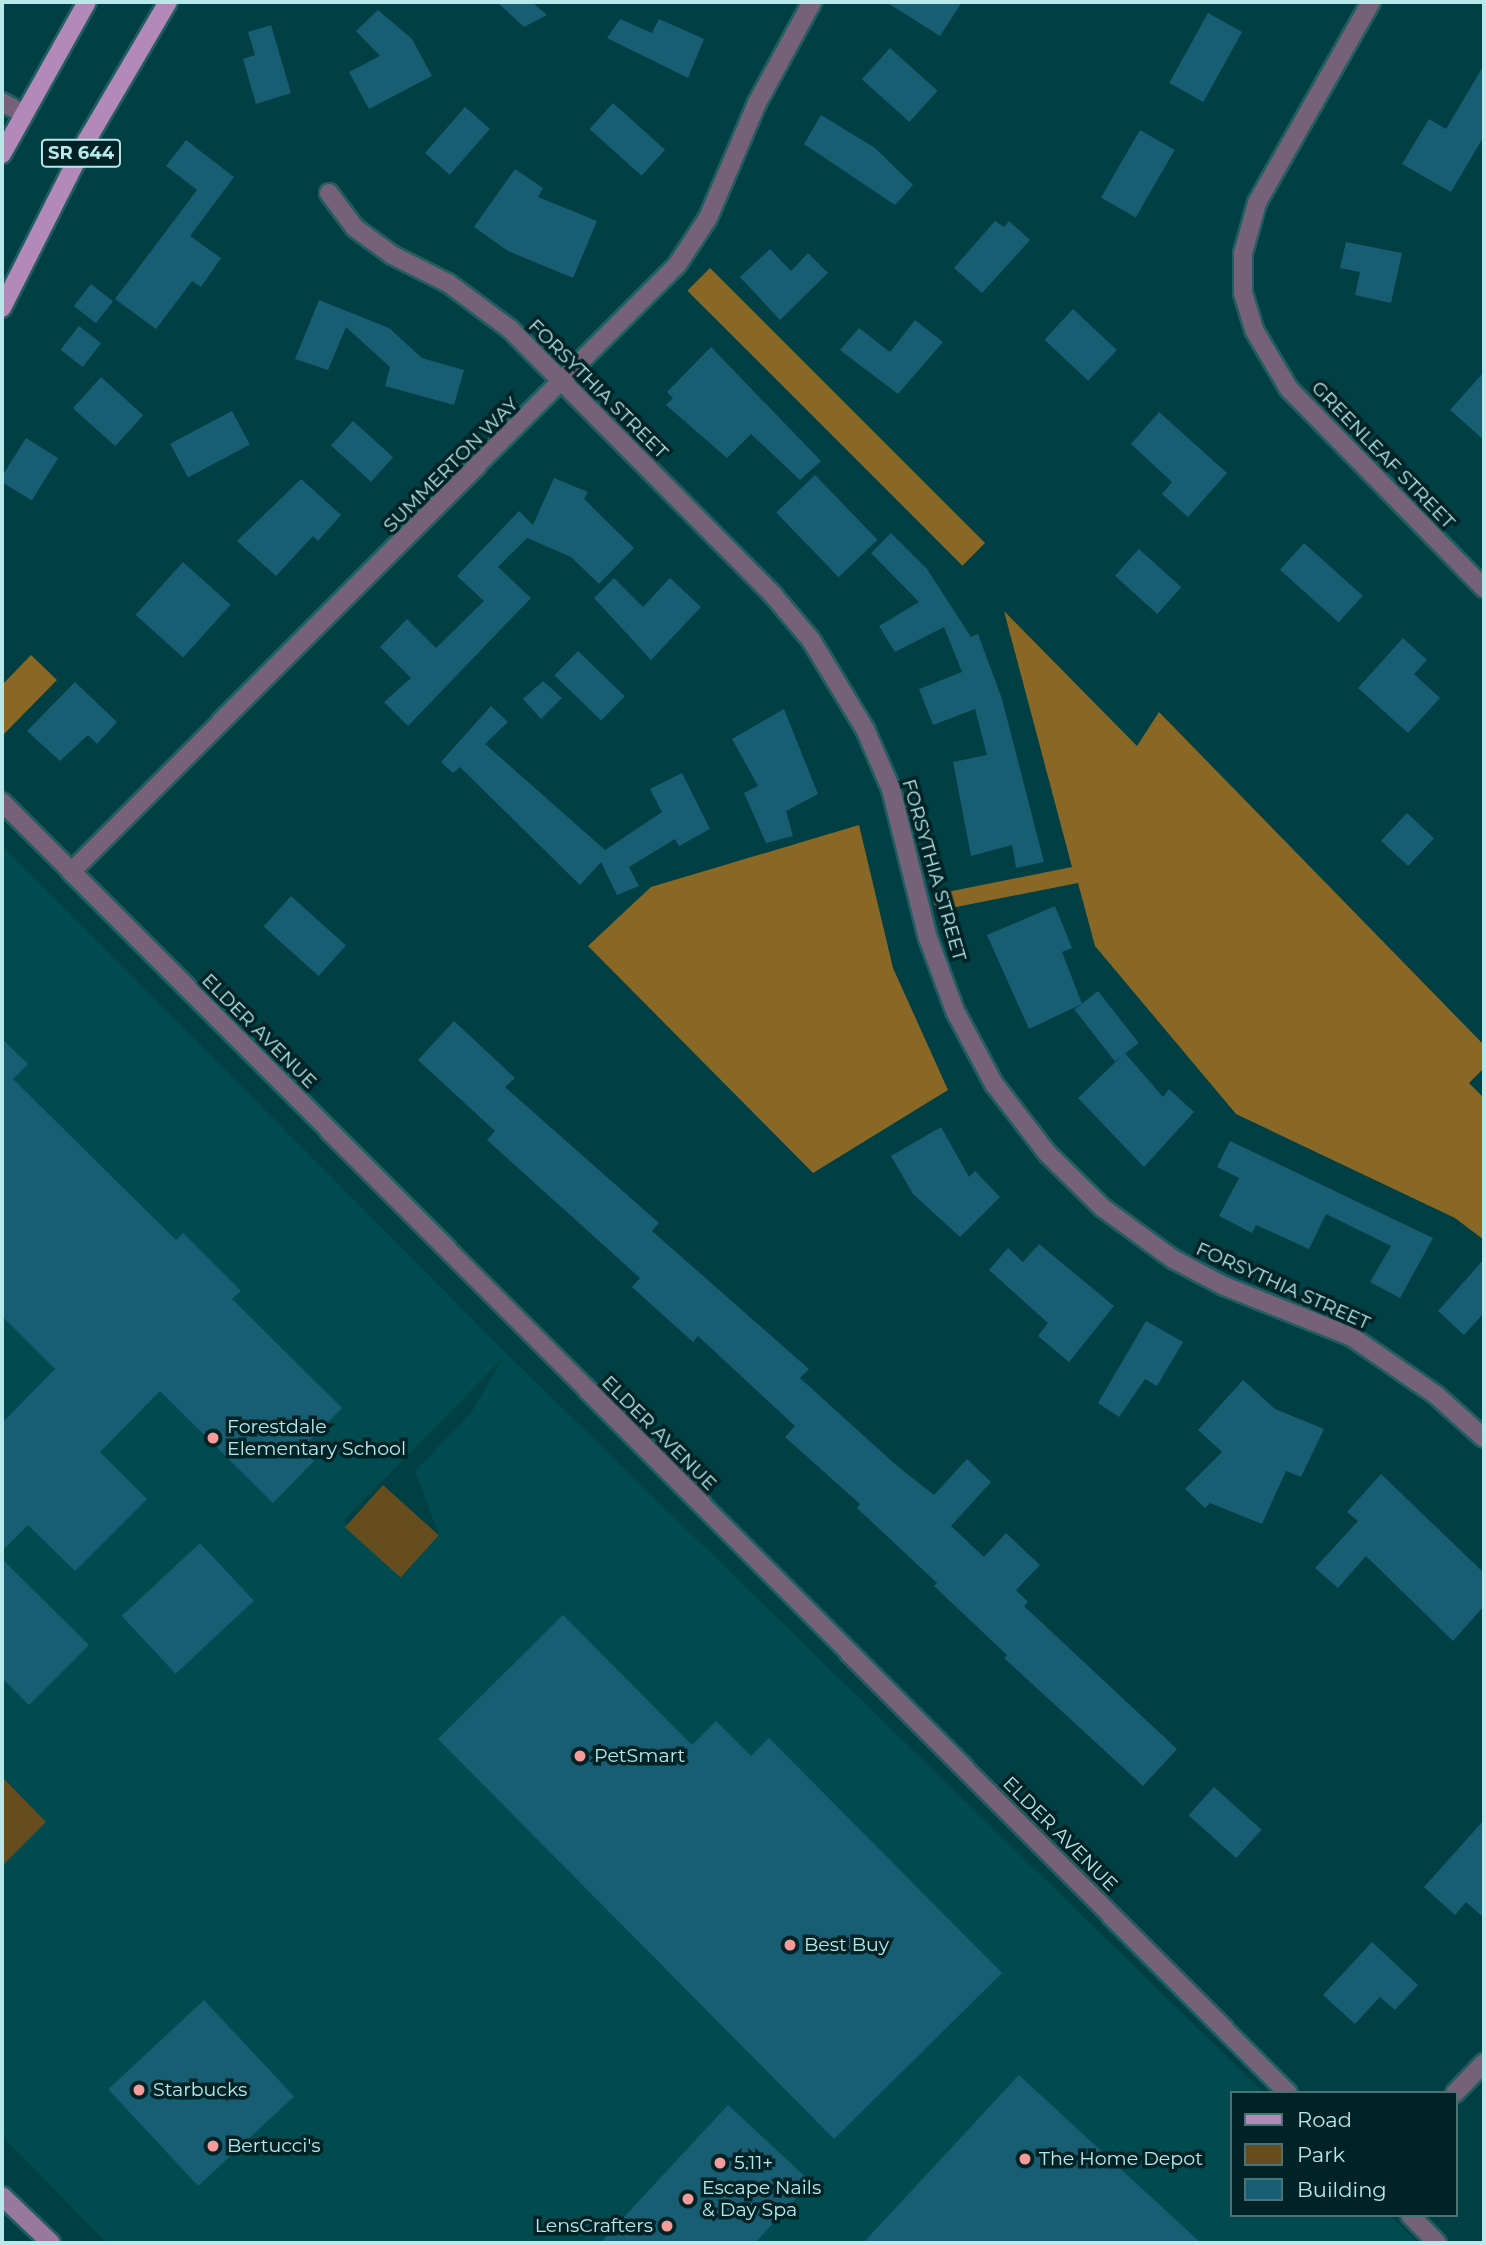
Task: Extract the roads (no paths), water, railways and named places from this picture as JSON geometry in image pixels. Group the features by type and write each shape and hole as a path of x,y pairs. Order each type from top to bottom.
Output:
{"main road":[{"name":"SR 644","path":"2,154 22,113 87,2"},
{"name":"SR 644","path":"2,309 88,140 168,2"},
{"path":"2,2196 51,2243"}],"street":[{"name":"SUMMERTON WAY","path":"71,872 564,383 677,265 700,231 791,37 812,2"},
{"name":"GREENLEAF STREET","path":"1371,2 1257,203 1243,253 1243,293 1254,330 1289,389 1484,588"},
{"path":"2,102 22,113"},
{"name":"FORSYTHIA STREET","path":"329,193 355,228 484,307 564,383 774,596 837,679 891,789 928,937 955,1011 994,1084 1048,1154 1103,1208 1173,1259 1224,1286 1362,1343 1436,1395 1484,1438"},
{"name":"ELDER AVENUE","path":"2,802 1285,2091"},
{"path":"1457,2091 1484,2063"},
{"path":"1412,2217 1437,2243"}],"place":[{"name":"Forestdale Elementary School","path":"213,1438"},
{"name":"PetSmart","path":"580,1756"},
{"name":"Best Buy","path":"790,1945"},
{"name":"Starbucks","path":"139,2090"},
{"name":"Bertucci's","path":"213,2146"},
{"name":"The Home Depot","path":"1025,2159"},
{"name":"5.11+","path":"720,2163"},
{"name":"Escape Nails & Day Spa","path":"688,2199"},
{"name":"LensCrafters","path":"667,2226"}]}
